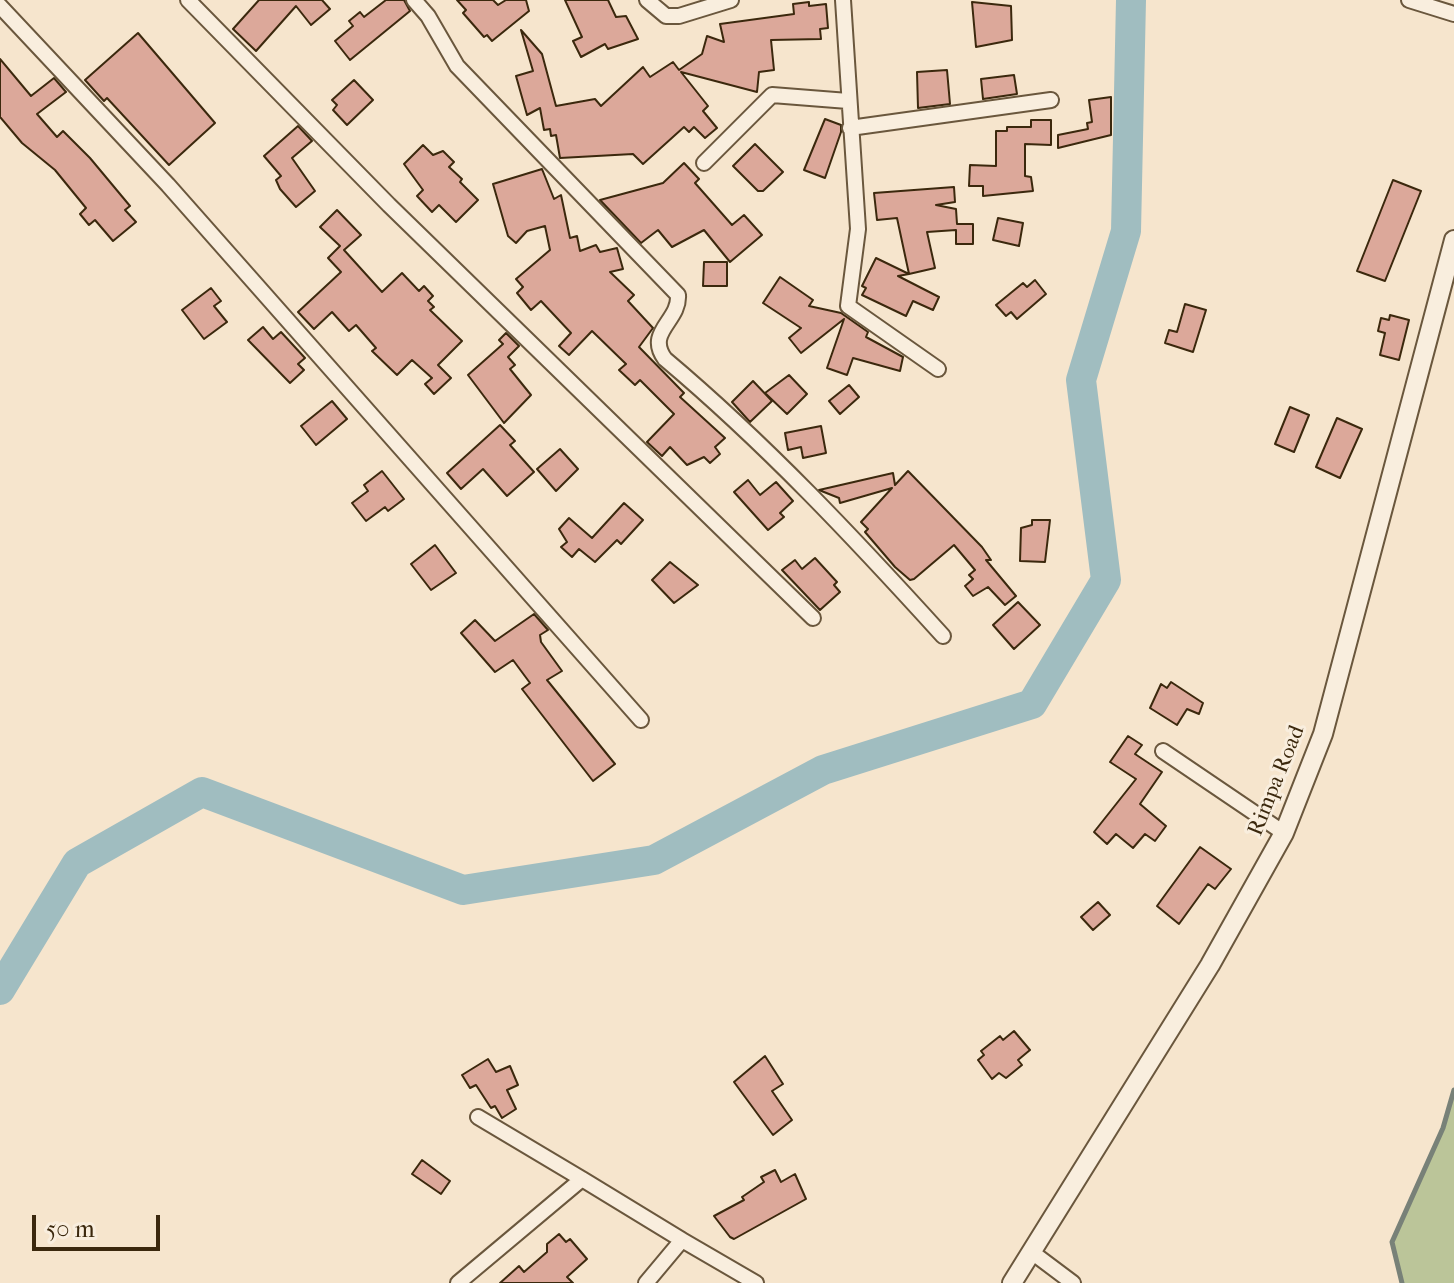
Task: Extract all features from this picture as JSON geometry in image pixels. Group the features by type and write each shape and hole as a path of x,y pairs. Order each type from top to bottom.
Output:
{"street":[{"path":"188,0 389,205 813,618"},
{"path":"414,0 428,16 457,66 678,295 679,303 658,340 659,350 665,359 731,415 827,510 943,636"},
{"path":"647,0 666,16 679,16 731,0"},
{"path":"679,16 690,0"},
{"path":"843,0 858,229 848,306 938,369"},
{"path":"1409,0 1454,14"},
{"path":"0,6 168,185 641,720"},
{"path":"704,163 772,95 848,101"},
{"path":"850,128 1051,100"},
{"name":"Rimpa Road","path":"1012,1283 1210,965 1284,833 1323,734 1454,240"},
{"path":"1163,751 1284,833"},
{"path":"478,1117 756,1283"},
{"path":"458,1283 582,1179"},
{"path":"646,1283 682,1240"},
{"path":"1033,1253 1073,1283"}],"green space":[{"path":"1454,1090 1454,1283 1402,1283 1392,1242 1443,1128"}],"building":[{"path":"259,0 322,0 330,9 311,25 296,6 256,51 233,29"},
{"path":"386,0 404,0 410,11 350,60 335,41 353,26 349,21 360,12 364,17"},
{"path":"457,0 493,0 498,5 506,0 526,0 529,11 492,41 487,35 484,37 463,13 466,10"},
{"path":"565,0 608,0 616,17 626,16 638,39 608,49 605,44 581,57 573,41 582,37"},
{"path":"809,2 809,6 826,4 828,28 820,29 821,39 771,40 774,70 759,72 757,92 681,72 708,106 703,111 717,128 705,138 694,127 689,132 684,127 643,164 633,154 560,158 556,135 551,136 550,129 544,130 540,108 527,115 516,76 533,71 521,30 542,54 556,106 595,99 601,106 643,67 650,77 673,62 679,70 702,54 707,36 724,42 720,24 794,14 793,4"},
{"path":"972,2 1011,6 1012,40 976,47"},
{"path":"138,33 215,123 169,165 107,98 104,101 85,80"},
{"path":"0,59 31,96 54,78 66,92 37,114 57,137 63,131 130,206 125,210 136,222 113,241 95,220 89,225 80,214 86,208 55,170 22,143 0,117"},
{"path":"947,70 950,104 918,108 917,72"},
{"path":"1014,75 1017,94 983,99 981,79"},
{"path":"354,80 373,100 347,125 333,110 337,105 332,100"},
{"path":"1111,97 1111,135 1058,148 1058,135 1088,129 1087,123 1092,122 1089,100"},
{"path":"825,119 841,125 841,132 825,178 804,170"},
{"path":"1031,120 1051,120 1051,145 1025,144 1025,176 1031,177 1033,191 983,196 983,186 969,186 970,165 996,166 996,131 1007,131 1007,127 1031,127"},
{"path":"298,126 312,141 292,158 315,191 296,207 280,189 276,180 281,176 264,156"},
{"path":"755,144 783,172 763,191 758,191 733,166"},
{"path":"423,145 433,155 443,151 454,162 449,167 478,200 456,222 439,205 432,212 417,196 423,190 404,164"},
{"path":"684,163 699,179 695,183 732,225 744,215 762,235 730,262 704,230 672,247 658,230 641,243 600,200 663,183"},
{"path":"542,169 554,199 561,195 570,238 577,236 580,251 596,245 600,252 617,248 623,269 610,272 634,295 628,301 653,328 639,347 684,393 680,397 725,438 715,447 720,454 710,463 704,457 687,465 670,447 662,456 647,442 674,414 640,380 635,385 619,370 626,364 592,331 569,355 559,346 571,333 541,301 531,310 517,293 523,287 516,279 550,250 545,226 527,231 516,243 508,236 493,184"},
{"path":"1393,180 1421,191 1385,281 1357,271"},
{"path":"954,187 955,202 936,205 956,209 957,224 973,224 973,244 956,244 956,230 927,232 935,268 909,274 897,218 877,220 874,193"},
{"path":"337,210 361,235 344,250 382,292 402,273 419,291 424,286 433,296 428,301 434,307 430,310 462,341 438,365 451,378 434,394 425,384 432,378 412,360 397,375 372,351 376,348 356,325 349,331 332,312 314,329 298,312 341,272 328,258 340,246 320,227"},
{"path":"998,218 1023,223 1019,246 993,240"},
{"path":"876,258 909,274 898,276 939,297 933,310 913,301 906,316 862,295 866,288 862,286"},
{"path":"704,262 727,262 727,286 703,286"},
{"path":"780,277 813,300 809,306 841,313 868,332 866,337 903,357 900,371 853,358 847,375 827,368 844,319 801,353 789,338 801,328 763,303"},
{"path":"1035,280 1046,294 1017,319 1011,312 1006,316 996,305 1023,283 1027,287"},
{"path":"211,288 221,301 214,306 227,322 204,339 182,310"},
{"path":"1185,304 1206,310 1193,352 1165,343 1169,330 1177,332"},
{"path":"1390,315 1409,320 1399,360 1380,355 1385,333 1378,331 1381,318 1389,320"},
{"path":"263,327 273,339 281,332 305,358 298,364 304,370 290,383 248,340"},
{"path":"506,333 519,346 508,357 515,365 510,369 531,395 504,423 468,375 503,344 499,340"},
{"path":"789,375 807,394 787,414 765,393"},
{"path":"753,381 772,401 750,422 732,402"},
{"path":"849,385 859,397 840,414 829,401"},
{"path":"332,401 347,419 316,445 301,426"},
{"path":"1290,407 1309,415 1294,452 1275,444"},
{"path":"1337,418 1362,429 1340,478 1316,467"},
{"path":"500,425 515,441 510,445 534,472 507,496 483,469 461,489 447,473"},
{"path":"821,426 826,453 803,458 801,447 788,450 785,433"},
{"path":"560,449 578,469 556,491 537,469"},
{"path":"382,471 404,499 388,511 385,507 366,521 352,503 368,491 364,485"},
{"path":"908,471 982,547 991,560 986,560 1016,596 1005,605 988,587 973,596 965,586 973,579 969,575 975,570 954,545 914,579 910,580 895,567 865,532 868,529 861,522 892,488 840,503 839,498 819,490 893,473 895,485"},
{"path":"748,480 760,495 776,482 793,501 780,513 784,517 768,530 734,492"},
{"path":"624,503 643,520 621,544 617,540 595,562 579,549 572,557 561,547 567,542 559,529 569,518 592,538"},
{"path":"1032,520 1050,520 1045,562 1020,561 1021,528 1032,525"},
{"path":"435,545 456,573 431,590 411,564"},
{"path":"815,558 837,582 834,585 840,592 820,610 782,570 795,560 802,569"},
{"path":"670,562 698,585 674,603 652,580"},
{"path":"1018,602 1040,625 1014,649 993,625"},
{"path":"534,614 548,630 540,635 541,642 562,671 547,680 615,764 593,781 522,689 530,683 513,660 495,672 461,633 475,620 495,641"},
{"path":"1171,682 1203,703 1199,714 1187,709 1177,725 1150,708 1161,684 1167,688"},
{"path":"1128,736 1142,745 1135,754 1162,772 1140,804 1166,826 1155,841 1145,834 1133,848 1116,834 1107,844 1094,832 1136,779 1110,762"},
{"path":"1200,847 1231,869 1215,889 1208,884 1179,924 1157,906"},
{"path":"1098,902 1110,915 1093,930 1081,917"},
{"path":"1014,1031 1030,1050 1018,1060 1022,1065 1006,1078 999,1073 992,1079 978,1060 984,1055 981,1051 1000,1036 1003,1040"},
{"path":"765,1056 783,1084 772,1091 792,1120 773,1135 734,1082"},
{"path":"488,1059 496,1072 510,1066 518,1085 507,1090 516,1109 502,1118 495,1106 491,1108 476,1085 470,1088 462,1075"},
{"path":"422,1160 450,1181 441,1194 412,1174"},
{"path":"775,1170 781,1182 795,1174 806,1199 734,1239 730,1237 714,1216 744,1200 742,1197 764,1182 761,1177"},
{"path":"559,1234 566,1242 570,1239 587,1259 567,1277 573,1283 500,1283 519,1266 524,1272 547,1252 547,1244"}],"waterway":[{"path":"0,990 77,863 202,792 463,890 654,860 823,770 1032,704 1106,580 1081,380 1126,231 1131,0"},
{"path":"1402,1283 1392,1242 1443,1128 1454,1090"}]}
